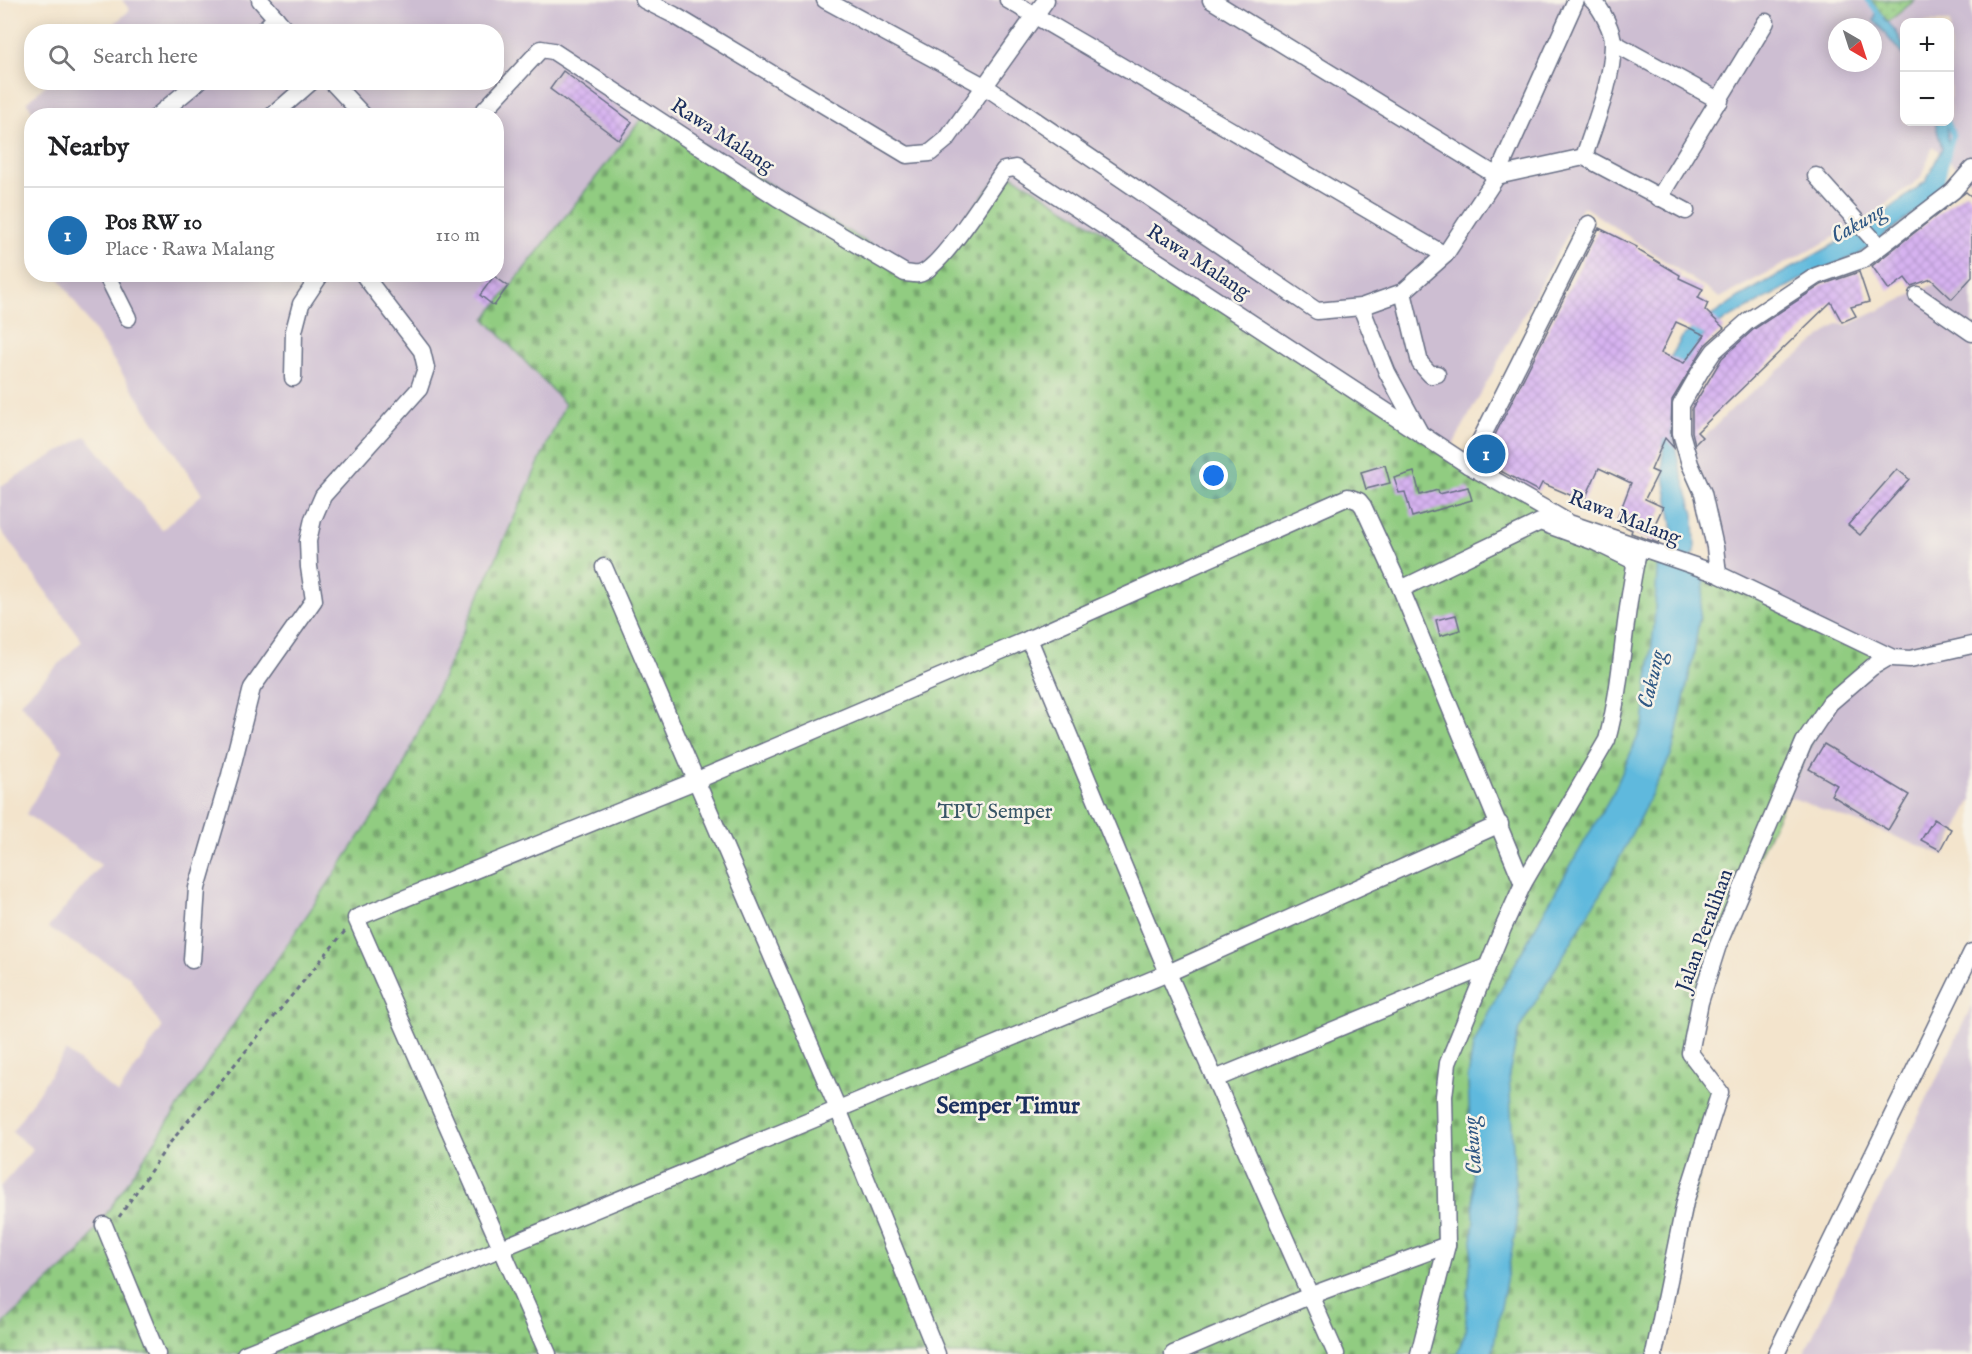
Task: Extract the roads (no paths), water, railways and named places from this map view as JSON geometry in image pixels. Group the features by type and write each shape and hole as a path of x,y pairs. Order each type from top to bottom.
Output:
{"street":[{"path":"260,0 281,24"},
{"path":"644,0 674,15 907,155 930,153 947,139 1046,0"},
{"path":"825,0 986,87 1317,311 1361,307 1402,292 1445,255 1497,176 1576,0"},
{"path":"1008,0 1445,255"},
{"path":"1211,0 1497,176 1584,157 1686,211"},
{"path":"1584,157 1604,94 1614,43 1597,4 1592,0"},
{"path":"270,24 276,18"},
{"path":"1659,198 1766,22"},
{"path":"1614,43 1720,100"},
{"name":"Rawa Malang","path":"504,89 541,49 553,51 778,198 905,273 920,274 929,269 948,249 1004,170 1015,168 1468,465 1569,523 1637,555 1658,554 1714,573 1889,657 1910,659 1972,645"},
{"path":"167,108 188,90"},
{"path":"281,108 302,90"},
{"path":"340,90 356,108"},
{"name":"Rawa Malang","path":"486,108 503,90"},
{"path":"1714,573 1715,547 1703,493 1690,464 1681,433 1681,405 1714,351 1748,321 1816,276 1864,259 1878,245 1953,191 1972,169"},
{"path":"1816,176 1855,216 1878,245"},
{"path":"1468,465 1589,224"},
{"path":"110,282 128,318"},
{"path":"293,378 294,331 301,304 316,282"},
{"path":"192,960 197,888 230,775 252,688 314,600 308,541 313,519 323,496 419,389 426,368 422,351 369,282"},
{"path":"1402,292 1420,363 1431,375 1437,374"},
{"path":"1917,295 1972,333"},
{"path":"1361,307 1387,372 1421,434"},
{"path":"548,1354 356,918 695,781 1029,639 1348,497 1359,501 1363,506 1401,589 1523,884"},
{"path":"1401,589 1540,522 1637,555 1624,625 1613,719 1607,740 1523,884 1486,967 1448,1063 1444,1096 1447,1245 1419,1354"},
{"path":"604,567 838,1109 936,1354"},
{"path":"1029,639 1168,973 1336,1354"},
{"name":"Jalan Peralihan","path":"1654,1354 1685,1202 1720,1092 1690,1053 1700,1002 1718,945 1804,742 1830,703 1872,667 1889,657"},
{"path":"245,1354 1168,973 1500,824"},
{"path":"1776,1354 1972,952"},
{"path":"1215,1079 1486,967"},
{"path":"104,1225 157,1354"},
{"path":"1173,1354 1309,1296 1447,1245"}],"water":[{"path":"1876,12 1892,26 1900,37 1900,52 1882,30 1882,18 1874,18"},
{"path":"1936,126 1947,126 1949,151 1943,178 1927,203 1858,255 1811,274 1709,329 1675,378 1672,427 1679,465 1694,514 1695,552 1689,561 1670,556 1676,549 1663,469 1663,444 1668,362 1683,336 1739,297 1869,225 1926,181 1942,148"},
{"path":"1658,554 1706,571 1694,653 1672,753 1608,881 1519,1029 1509,1074 1517,1223 1492,1354 1457,1354 1465,1333 1474,1219 1468,1078 1473,1046 1488,1013 1546,908 1614,791 1643,725 1654,627"}],"waterway":[{"name":"Cakung","path":"1867,0 1881,17"},
{"name":"Cakung","path":"1935,189 1941,184 1953,135 1950,126"}],"place":[{"name":"Pos RW 10","path":"1486,454"}],"district":[{"name":"Semper Timur","path":"1008,1105"}],"park label":[{"name":"TPU Semper","path":"995,811"}]}
